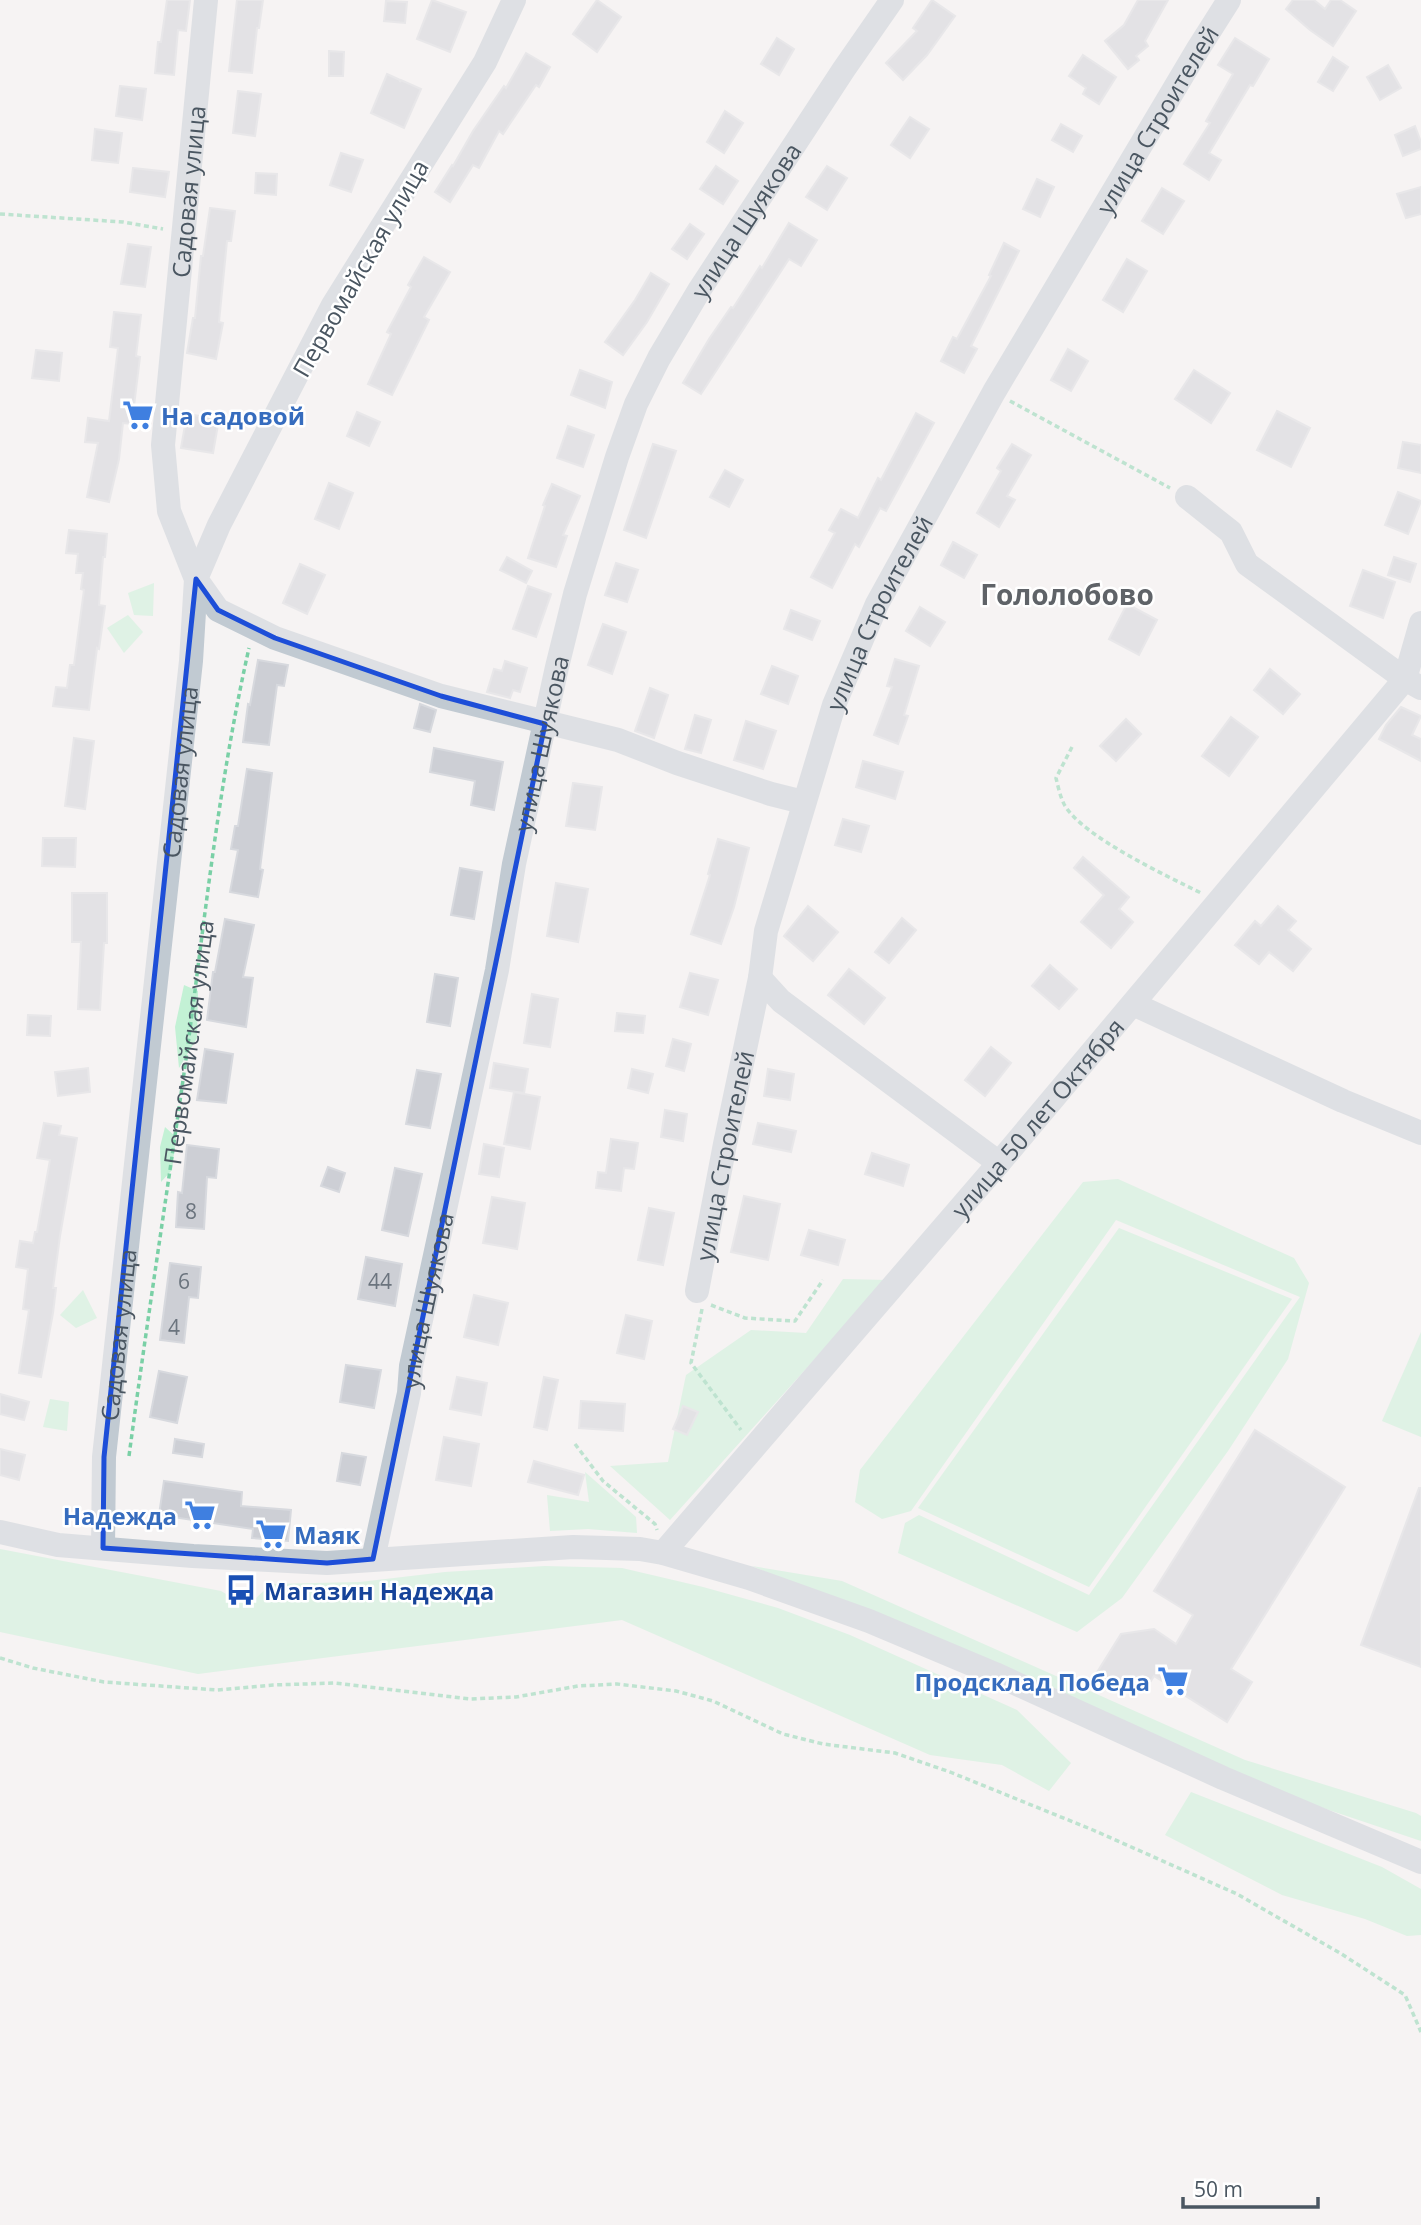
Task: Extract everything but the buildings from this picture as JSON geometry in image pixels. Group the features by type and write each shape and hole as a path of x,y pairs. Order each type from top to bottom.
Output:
{"street":[{"name":"Садовая улица","path":"103,1548 104,1457 190,675 196,579 169,511 163,445 206,0"},
{"name":"Первомайская улица","path":"196,579 219,525 333,305 485,62 514,0"},
{"name":"улица Шуякова","path":"373,1559 409,1392 411,1366 494,984 514,864 575,593 617,457 636,404 659,358 700,289 892,0"},
{"name":"улица Строителей","path":"701,1295 725,1144 760,978 766,931 834,705 877,604 994,392 1229,0"},
{"path":"1187,497 1231,532 1247,564 1413,684"},
{"path":"196,579 218,610 275,638 441,696 618,740 677,763 803,802"},
{"name":"улица 50 лет Октября","path":"663,1553 999,1163 1218,902 1413,684 1421,623"},
{"path":"760,978 781,1001 999,1163"},
{"path":"1133,1004 1343,1101 1421,1133"},
{"path":"0,1532 58,1545 327,1563 573,1547 640,1549 663,1553 749,1578 869,1622 995,1674 1235,1784 1421,1862"}],"path":[{"path":"0,214 123,222 182,232"},
{"path":"994,392 1187,497"},
{"name":"Первомайская улица","path":"129,1456 221,805 253,628"},
{"path":"1072,747 1056,778 1064,805 1081,824 1127,855 1218,902"},
{"path":"701,1295 712,1305 745,1318 795,1321 823,1280"},
{"path":"701,1295 691,1363 745,1435"},
{"path":"575,1444 603,1481 655,1524 663,1553"},
{"path":"0,1658 33,1668 104,1682 217,1690 335,1683 470,1699 516,1697 578,1686 617,1684 676,1691 713,1701 783,1734 823,1744 895,1753 950,1772 1093,1830 1237,1894 1405,1994 1421,2032"}],"highlighted area":[{"path":"196,579 218,610 275,638 441,696 545,724 373,1559 327,1563 103,1548 104,1457"}],"green space":[{"path":"154,583 153,616 134,615 128,593"},
{"path":"128,615 143,632 124,653 107,628"},
{"path":"184,985 198,991 197,1038 179,1068 175,1027"},
{"path":"165,1127 176,1137 172,1170 161,1182 160,1147"},
{"path":"1118,1179 1294,1258 1309,1283 1288,1359 1228,1451 1122,1598 1077,1632 898,1553 905,1523 919,1515 1089,1595 1300,1297 1116,1220 911,1511 882,1519 855,1502 860,1470 1083,1182"},
{"path":"1119,1228 1292,1299 1089,1587 918,1508"},
{"path":"843,1279 886,1280 670,1520 610,1466 668,1462 686,1375 751,1330 806,1333"},
{"path":"83,1290 97,1318 76,1328 60,1315"},
{"path":"1421,1332 1421,1437 1382,1421"},
{"path":"50,1399 69,1402 67,1431 43,1427"},
{"path":"585,1472 636,1517 637,1533 588,1529 550,1531 547,1495 589,1502"},
{"path":"0,1549 221,1591 231,1597 255,1599 271,1584 360,1582 445,1572 545,1566 622,1568 778,1608 850,1635 1017,1710 1071,1763 1049,1791 1002,1765 930,1755 622,1620 198,1674 0,1632"},
{"path":"752,1566 842,1581 1245,1760 1416,1813 1421,1816 1421,1841 1317,1806"},
{"path":"1191,1792 1382,1867 1421,1889 1421,1935 1407,1936 1365,1919 1282,1895 1165,1835"}],"place":[{"name":"На садовой","path":"138,415"},
{"name":"Надежда","path":"200,1515"},
{"name":"Маяк","path":"271,1534"},
{"name":"Магазин Надежда","path":"241,1590"},
{"name":"Продсклад Победа","path":"1173,1681"}],"district":[{"name":"Гололобово","path":"1067,594"}]}
